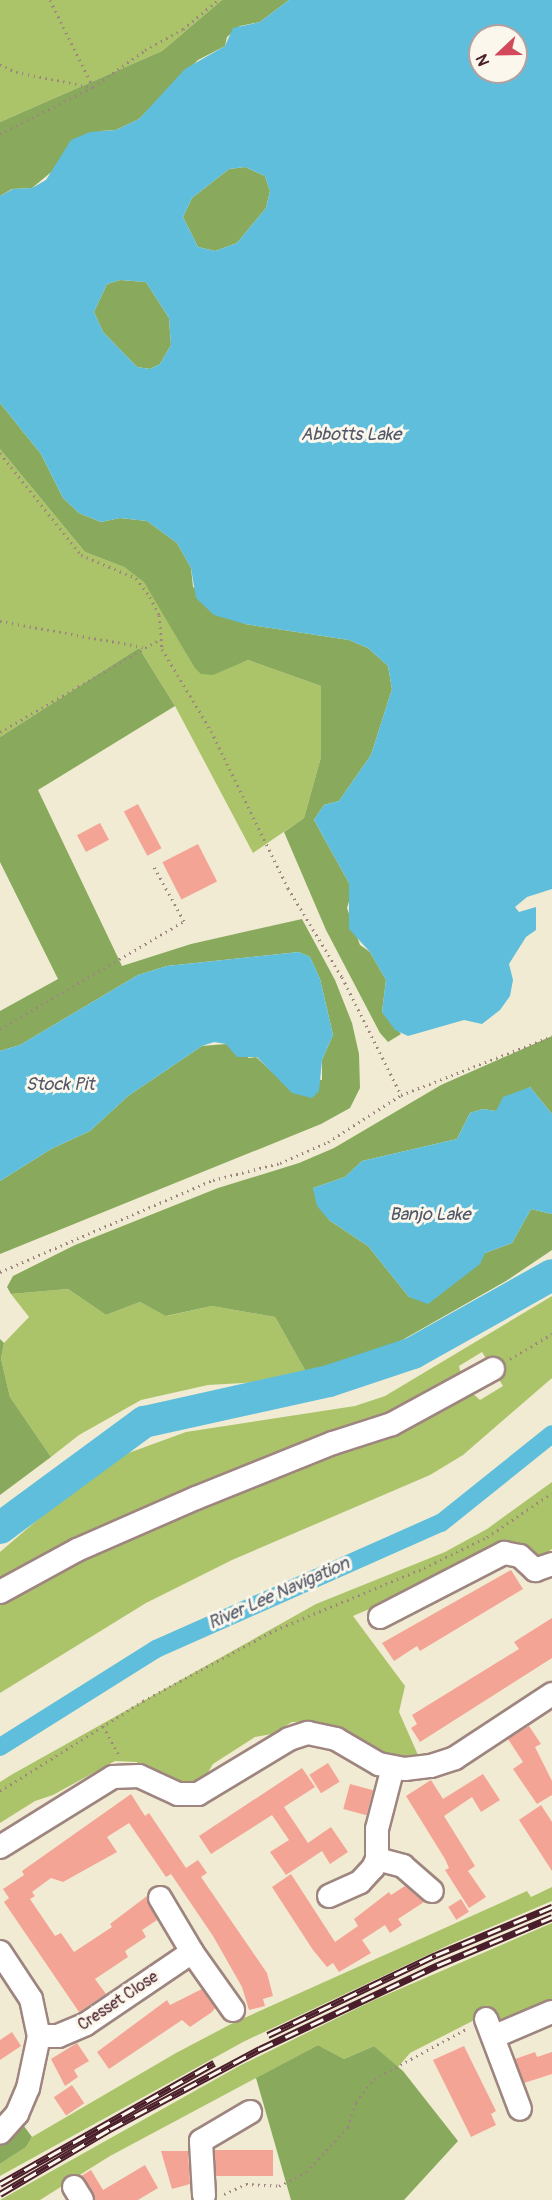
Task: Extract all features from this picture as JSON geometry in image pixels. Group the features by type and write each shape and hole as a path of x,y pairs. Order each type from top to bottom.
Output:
{"street":[{"path":"0,1592 77,1550 196,1498 333,1443 392,1424 493,1369"},
{"path":"380,1617 504,1553 520,1556 535,1570 552,1564"},
{"path":"0,1847 104,1779 129,1774 146,1778 178,1794 198,1794 289,1739 308,1733 327,1734 368,1760 393,1767 419,1769 455,1758 549,1702"},
{"path":"329,1896 360,1882 377,1859 377,1829 393,1767"},
{"path":"377,1859 403,1866 432,1891"},
{"path":"160,1898 192,1952 233,2010"},
{"path":"0,1952 31,1999 39,2036 28,2088 17,2114 0,2133"},
{"name":"Cresset Close","path":"39,2036 58,2036 86,2024 192,1952"},
{"path":"520,2109 489,2028 552,2012"},
{"path":"202,2198 201,2141 250,2112"}],"path":[{"path":"50,0 93,87"},
{"path":"0,134 93,87 145,50 183,28 218,0"},
{"path":"0,64 16,72 93,87"},
{"path":"0,453 81,555 136,578 159,615 159,640 211,731 288,888 342,977 401,1095"},
{"path":"0,621 144,648"},
{"path":"0,732 159,640"},
{"path":"0,1029 184,921 153,865"},
{"path":"0,1272 213,1180 280,1163 328,1143 401,1095 552,1036"},
{"path":"493,1369 552,1334"},
{"path":"0,1791 103,1726 275,1630 487,1537 552,1493"},
{"path":"103,1726 129,1774"},
{"path":"202,2198 246,2184 279,2186 306,2172 348,2127 356,2102 374,2079 489,2028"}],"green space":[{"path":"0,0 222,0 162,51 0,122"},
{"path":"222,0 289,0 260,22 240,26 227,37 225,46 198,60 139,119 116,130 101,131 32,188 12,189 0,196 0,122 162,51"},
{"path":"245,167 265,176 270,191 266,208 237,243 215,251 198,247 183,217 192,198 229,169"},
{"path":"120,280 146,282 169,318 171,345 160,364 150,369 137,367 103,332 94,312 107,284"},
{"path":"0,403 41,454 63,498 79,513 101,522 120,518 147,521 177,543 191,568 193,587 245,624 349,640 368,648 388,666 392,689 371,755 339,801 324,805 314,820 349,883 352,892 347,908 360,945 370,952 386,980 382,1012 401,1034 388,1042 380,1033 326,930 284,832 304,818 321,757 321,686 248,660 213,675 201,674 194,667 144,582 124,567 85,552 0,449"},
{"path":"0,449 85,552 124,567 145,582 194,667 232,666 248,660 321,686 321,757 304,818 253,853 175,706 139,648 0,737"},
{"path":"139,648 175,706 38,790 122,966 191,944 302,919 335,980 352,1023 359,1054 360,1088 350,1108 321,1124 0,1254 0,1181 51,1149 90,1131 128,1096 202,1046 226,1044 249,1058 256,1057 271,1071 322,1080 322,1060 333,1035 320,979 310,957 299,952 167,966 138,975 20,1045 0,1051 0,1011 58,979 0,862 0,737"},
{"path":"552,1036 552,1114 530,1087 496,1111 483,1109 470,1113 457,1139 362,1161 345,1177 313,1188 329,1220 368,1246 409,1297 485,1253 512,1243 531,1209 552,1214 552,1250 506,1281 353,1368 310,1379 275,1317 212,1306 166,1316 140,1302 106,1315 68,1289 11,1294 7,1287 13,1276 75,1245 218,1188 299,1163 334,1148 441,1085"},
{"path":"68,1289 106,1315 140,1302 167,1316 212,1306 275,1317 310,1379 208,1385 141,1400 79,1435 51,1457 10,1397 1,1359 4,1343 29,1317 11,1294"},
{"path":"552,1296 552,1378 463,1455 430,1475 232,1560 146,1603 0,1693 0,1596 47,1571 471,1392 480,1400 503,1386 482,1352 459,1366 461,1374 376,1425 364,1421 289,1450 236,1478 225,1472 189,1489 184,1499 141,1517 131,1514 0,1584 0,1552 98,1468 123,1455 186,1432 355,1406 385,1396"},
{"path":"0,1339 4,1343 1,1359 10,1397 51,1457 0,1495"},
{"path":"552,1482 552,1549 537,1559 519,1545 353,1616 405,1686 399,1712 418,1755 388,1757 313,1721 292,1722 272,1734 255,1737 213,1764 205,1777 192,1782 181,1782 136,1762 115,1761 53,1795 35,1801 0,1823 0,1782 11,1775 316,1604 445,1552 487,1529"},
{"path":"552,1887 552,1901 451,1944 243,2042 0,2176 0,2164 26,2147 32,2137 176,2053 233,2023 527,1891 531,1897"},
{"path":"552,1923 552,2001 501,2022 488,2013 410,2053 398,2067 374,2046 344,2059 318,2045 110,2156 40,2200 0,2200 241,2065 372,2001"},
{"path":"318,2045 344,2059 374,2046 403,2071 458,2141 404,2200 291,2200 256,2078"},
{"path":"21,2122 32,2137 26,2147 0,2164 0,2141"}],"water":[{"name":"Abbotts Lake","path":"289,0 552,0 552,889 527,897 515,907 519,912 536,907 536,930 526,937 509,964 513,980 510,996 500,1010 482,1024 464,1020 408,1036 395,1030 382,1012 386,980 370,952 349,929 349,883 314,820 324,805 339,801 371,755 392,689 388,666 368,648 349,640 245,624 214,615 196,598 191,568 177,543 147,521 120,518 101,522 79,513 63,498 41,454 0,403 0,196 13,189 32,188 46,180 71,140 90,132 116,130 139,119 185,69 225,46 233,28 260,22","holes":["245,167 265,176 270,191 266,208 237,243 215,251 198,247 183,217 192,198 229,169","120,280 146,282 169,318 171,345 160,364 150,369 137,367 103,332 94,312 107,284"]},
{"name":"Stock Pit","path":"299,952 310,957 320,979 333,1035 322,1060 319,1091 312,1098 292,1093 257,1057 237,1057 226,1044 214,1042 202,1046 128,1096 90,1131 51,1149 0,1181 0,1051 20,1045 138,975 167,966"},
{"name":"Banjo Lake","path":"530,1087 552,1114 552,1214 531,1209 512,1243 485,1253 480,1264 428,1304 409,1297 368,1246 329,1220 317,1206 313,1188 345,1177 362,1161 457,1139 470,1113 483,1109 496,1111 503,1097"}],"building":[{"path":"138,804 161,848 147,856 124,812"},
{"path":"100,823 109,840 86,852 77,835"},
{"path":"198,844 217,881 181,900 162,862"},
{"path":"511,1570 523,1589 420,1651 417,1646 394,1661 382,1643"},
{"path":"552,1618 552,1658 420,1742 411,1728 417,1724 412,1715 519,1649 514,1642"},
{"path":"529,1726 541,1744 535,1747 552,1781 552,1795 537,1804 513,1769 523,1762 508,1739"},
{"path":"328,1763 340,1782 321,1793 309,1775"},
{"path":"302,1768 315,1787 284,1807 308,1843 331,1827 348,1852 330,1864 322,1851 286,1875 270,1852 289,1840 272,1815 211,1854 199,1836"},
{"path":"483,1774 500,1800 481,1812 472,1797 444,1816 475,1866 468,1871 486,1897 469,1908 445,1870 449,1868 445,1859 406,1796 431,1780 443,1799"},
{"path":"350,1784 373,1790 366,1815 343,1809"},
{"path":"131,1794 145,1816 149,1813 186,1868 198,1860 207,1873 201,1877 267,1973 273,1996 263,1999 265,2006 249,2010 242,1987 213,1936 171,1874 166,1877 129,1823 107,1837 117,1852 63,1882 51,1878 32,1892 35,1896 30,1899 55,1936 61,1933 74,1952 112,1927 110,1924 147,1896 157,1920 142,1930 146,1937 125,1951 128,1957 95,1979 106,1994 79,2012 4,1902 9,1898 3,1889 24,1875 22,1871"},
{"path":"541,1805 552,1822 552,1871 519,1820"},
{"path":"291,1874 335,1942 358,1926 354,1919 389,1892 391,1895 405,1886 424,1902 398,1919 402,1925 390,1933 385,1925 362,1940 371,1953 339,1972 333,1963 327,1967 313,1950 272,1887"},
{"path":"461,1899 469,1912 456,1920 448,1907"},
{"path":"202,1989 215,2008 212,2012 190,2027 182,2020 109,2069 97,2052 167,2000 170,2005"},
{"path":"12,2032 21,2046 0,2060 0,2040"},
{"path":"77,2043 89,2061 74,2070 78,2077 65,2086 51,2059"},
{"path":"464,2046 496,2111 491,2114 496,2125 471,2137 433,2060"},
{"path":"535,2052 537,2057 552,2052 552,2074 524,2083 515,2059"},
{"path":"72,2085 84,2103 66,2116 54,2097"},
{"path":"215,2150 273,2150 273,2176 215,2176"},
{"path":"161,2151 188,2151 190,2184 172,2189"},
{"path":"145,2165 158,2188 138,2200 95,2200 81,2176 91,2170 103,2190"}],"waterway":[{"path":"0,1528 144,1422 329,1381 413,1353 552,1275"},
{"name":"River Lee Navigation","path":"0,1747 156,1649 441,1523 552,1434"}],"railway":[{"path":"268,2035 436,1955 552,1907"},
{"path":"0,2194 110,2129 260,2049 438,1965 552,1917"},
{"path":"0,2184 214,2063"}]}
